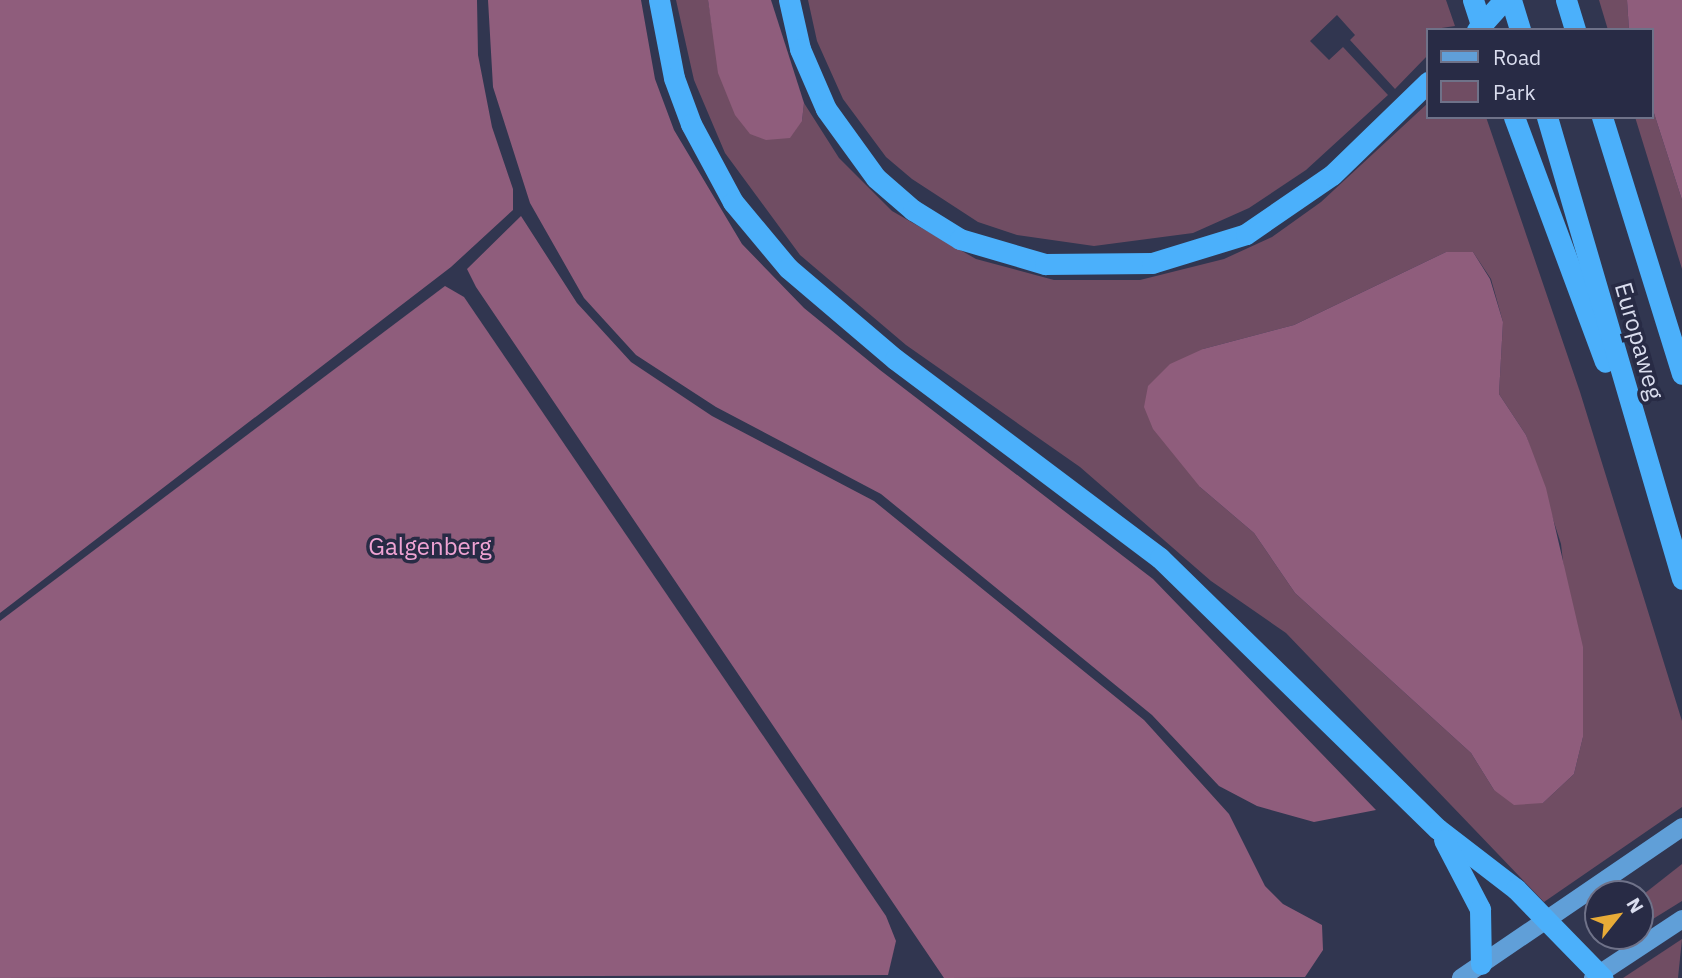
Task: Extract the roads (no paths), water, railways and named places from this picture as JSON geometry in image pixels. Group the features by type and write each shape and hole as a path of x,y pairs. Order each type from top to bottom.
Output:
{"highway":[{"path":"659,0 674,78 691,124 733,202 788,268 895,359 1160,558 1437,829 1516,889 1544,922 1599,976"},
{"path":"789,0 800,49 821,100 876,178 913,210 960,239 1045,264 1152,263 1246,234 1332,175 1426,84"},
{"path":"1473,0 1482,28"},
{"path":"1479,28 1504,0"},
{"path":"1511,0 1519,28"},
{"path":"1566,0 1574,28"},
{"path":"1515,119 1651,478"},
{"name":"Europaweg","path":"1548,119 1682,579"},
{"name":"Europaweg","path":"1603,119 1682,374"},
{"path":"1437,829 1480,909 1481,964"}],"main road":[{"path":"1461,978 1682,827"},
{"path":"1599,976 1682,919"}],"park label":[{"name":"Galgenberg","path":"430,547"}]}
